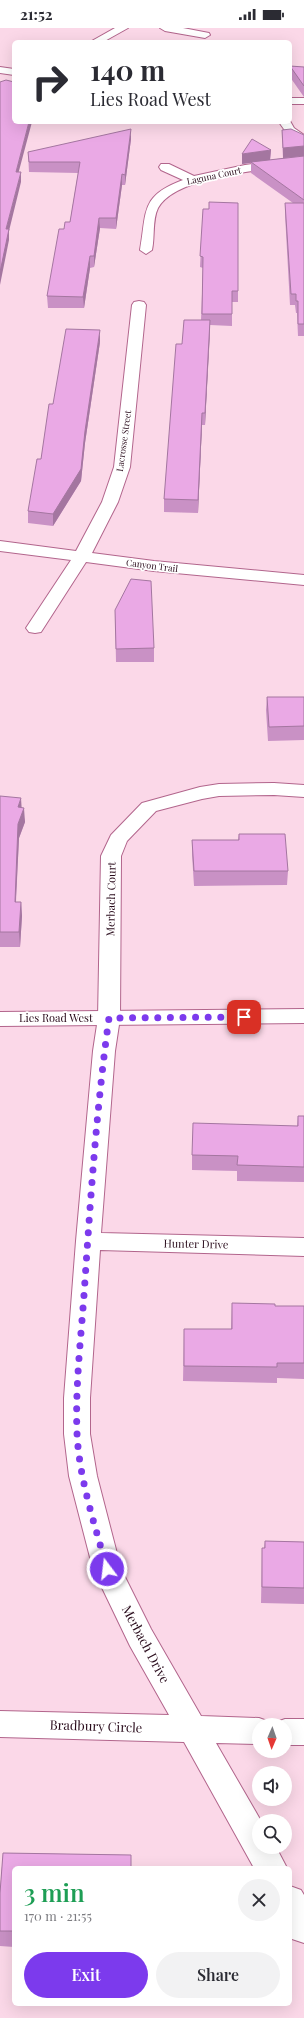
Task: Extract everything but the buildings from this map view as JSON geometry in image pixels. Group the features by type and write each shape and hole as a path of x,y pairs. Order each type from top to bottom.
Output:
{"street":[{"path":"99,40 123,28"},
{"path":"165,28 205,35"},
{"path":"0,70 12,72"},
{"path":"292,101 304,101"},
{"path":"286,124 290,130 304,141"},
{"name":"Laguna Court","path":"146,250 152,208 164,193 192,179 304,160"},
{"path":"165,167 192,179"},
{"name":"Lacrosse Street","path":"36,628 82,556 110,502 122,467 139,305"},
{"name":"Canyon Trail","path":"0,546 154,566 304,580"},
{"name":"Merbach Court","path":"109,1018 111,856 118,839 149,807 200,793 219,790 274,789 304,791"},
{"name":"Lies Road West","path":"0,1019 304,1016"},
{"name":"Merbach Drive","path":"109,1018 104,1051 88,1241 77,1398 77,1434 82,1476 107,1569 140,1637 252,1835"},
{"name":"Hunter Drive","path":"88,1241 304,1247"},
{"name":"Bradbury Circle","path":"0,1724 252,1731"},
{"path":"292,1732 304,1732"},
{"name":"Merbach Drive","path":"263,1854 270,1866"},
{"path":"292,1905 304,1928"}],"route":[{"path":"107,1569 82,1476 77,1434 77,1398 89,1225 104,1051 109,1018 244,1017"}]}
